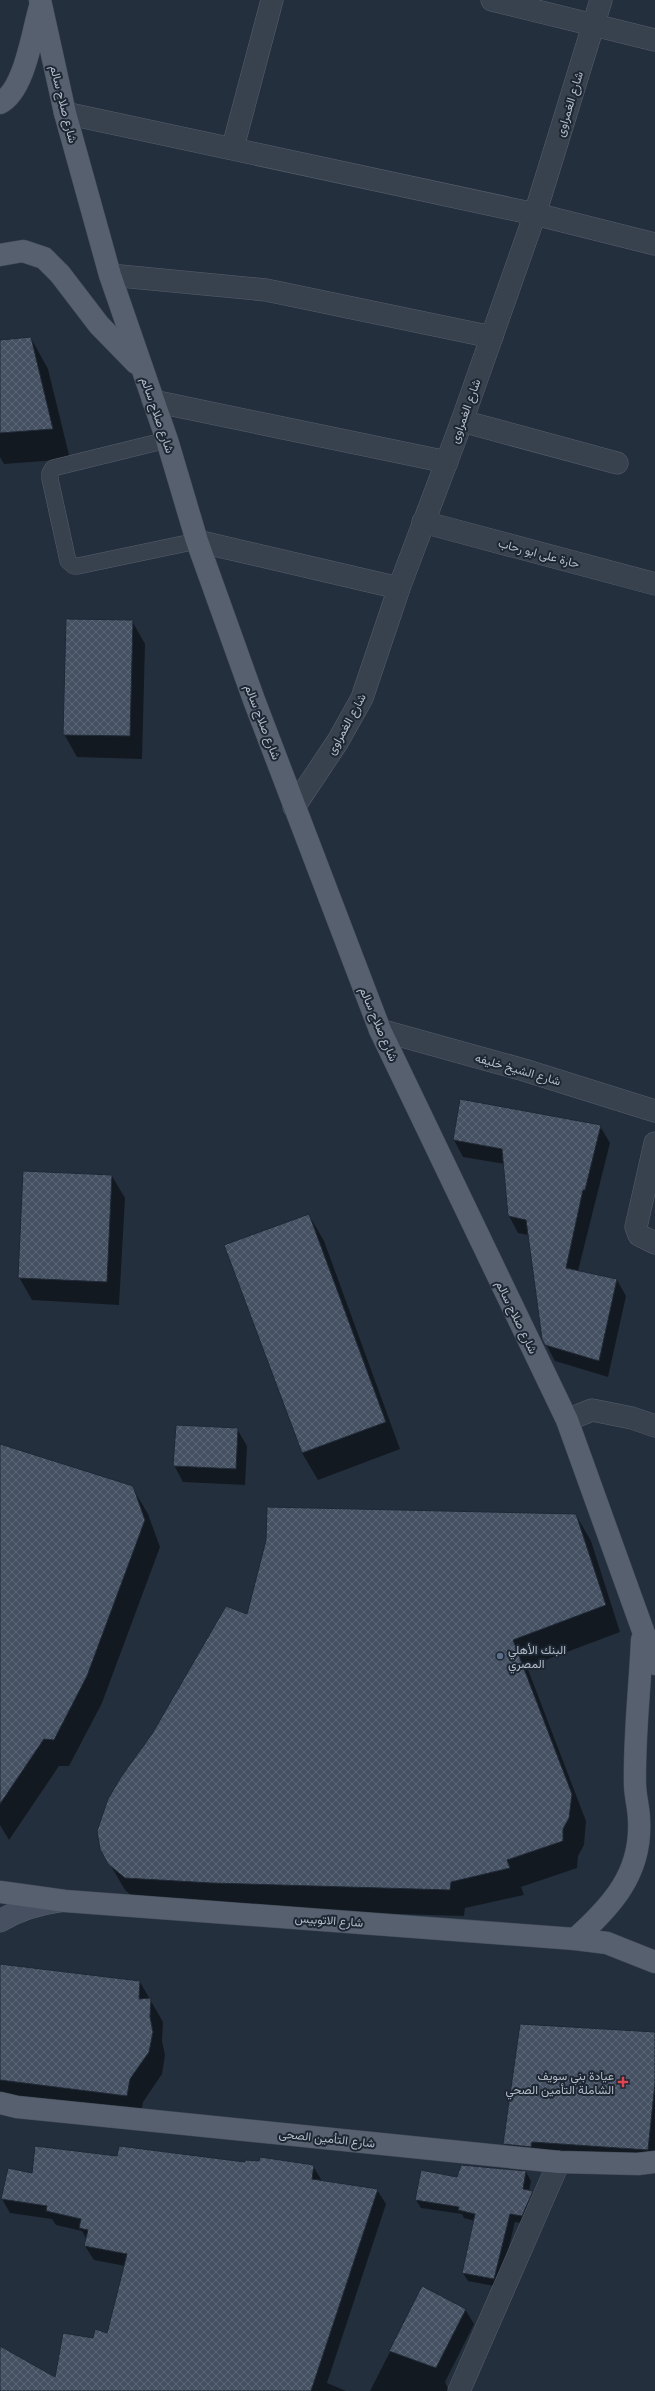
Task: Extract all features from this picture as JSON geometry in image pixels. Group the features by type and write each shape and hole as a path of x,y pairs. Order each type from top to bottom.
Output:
{"main road":[{"path":"0,103 14,91 19,79 40,2"},
{"name":"شارع صلاح سالم","path":"40,2 65,112 110,275 167,440 196,541 294,807 380,1030 567,1420 655,1664"},
{"name":"شارع صلاح سالم","path":"0,254 23,251 44,258 60,274 99,325 141,368"},
{"path":"576,1939 616,1899 630,1874 637,1848 639,1821 635,1784 642,1628"},
{"name":"شارع الاتوبيس","path":"0,1892 65,1901 576,1939 606,1943 655,1962"},
{"path":"0,1921 13,1913 38,1904 65,1901"},
{"name":"شارع التأمين الصحى","path":"0,2103 17,2107 559,2162 638,2164 655,2162"}],"street":[{"path":"233,147 272,0"},
{"path":"492,0 655,40"},
{"name":"شارع الغمراوى","path":"294,807 338,741 362,698 399,588 462,421 535,214 601,0"},
{"path":"65,112 233,147 535,214 655,244"},
{"path":"110,275 266,290 492,337"},
{"path":"153,401 447,462"},
{"path":"462,421 617,463"},
{"name":"حارة على ابو رحاب","path":"423,522 655,584"},
{"path":"196,541 399,588"},
{"name":"شارع الشيخ خليفه","path":"380,1030 524,1070 655,1111"},
{"path":"655,1143 636,1227 639,1235 655,1243"},
{"path":"567,1420 592,1410 632,1418 655,1426"},
{"path":"459,2391 559,2162"}],"lane":[{"path":"167,440 53,468 50,473 50,479 68,561 74,566 78,566 196,541"}],"building":[{"path":"31,337 53,429 0,433 0,340"},
{"path":"66,619 133,620 130,736 63,735"},
{"path":"460,1099 601,1125 585,1190 583,1190 566,1268 617,1279 599,1361 545,1345 542,1339 526,1220 508,1216 502,1149 453,1140"},
{"path":"23,1171 112,1175 107,1282 18,1278"},
{"path":"309,1214 386,1422 302,1453 224,1245"},
{"path":"176,1425 238,1428 236,1469 173,1466"},
{"path":"0,1444 133,1486 145,1520 87,1676 54,1740 44,1739 0,1804"},
{"path":"267,1507 576,1514 606,1605 513,1640 572,1794 569,1818 563,1829 563,1841 507,1860 510,1868 451,1882 450,1890 212,1883 125,1878 108,1864 100,1849 97,1831 108,1799 121,1777 152,1734 226,1606 247,1614 266,1540"},
{"path":"0,1964 140,1981 139,1999 151,1998 150,2017 153,2032 149,2052 130,2079 127,2096 0,2080"},
{"path":"520,2024 655,2032 655,2083 648,2150 532,2142 531,2147 503,2144"},
{"path":"35,2146 117,2156 119,2146 245,2162 245,2160 259,2161 260,2157 314,2165 312,2179 378,2189 311,2391 0,2391 0,2346 55,2377 63,2333 93,2338 95,2329 107,2333 127,2254 84,2246 88,2230 79,2228 81,2219 46,2211 47,2206 1,2199 8,2168 32,2173"},
{"path":"461,2165 526,2171 523,2189 533,2191 522,2216 510,2214 494,2279 462,2273 475,2214 458,2210 459,2207 415,2200 421,2170 457,2177"},
{"path":"422,2286 466,2309 436,2368 389,2351"}],"place":[{"name":"البنك الأهلي المصري","path":"500,1656"},
{"name":"عيادة بني سويف الشاملة التأمين الصحي","path":"623,2082"}]}
